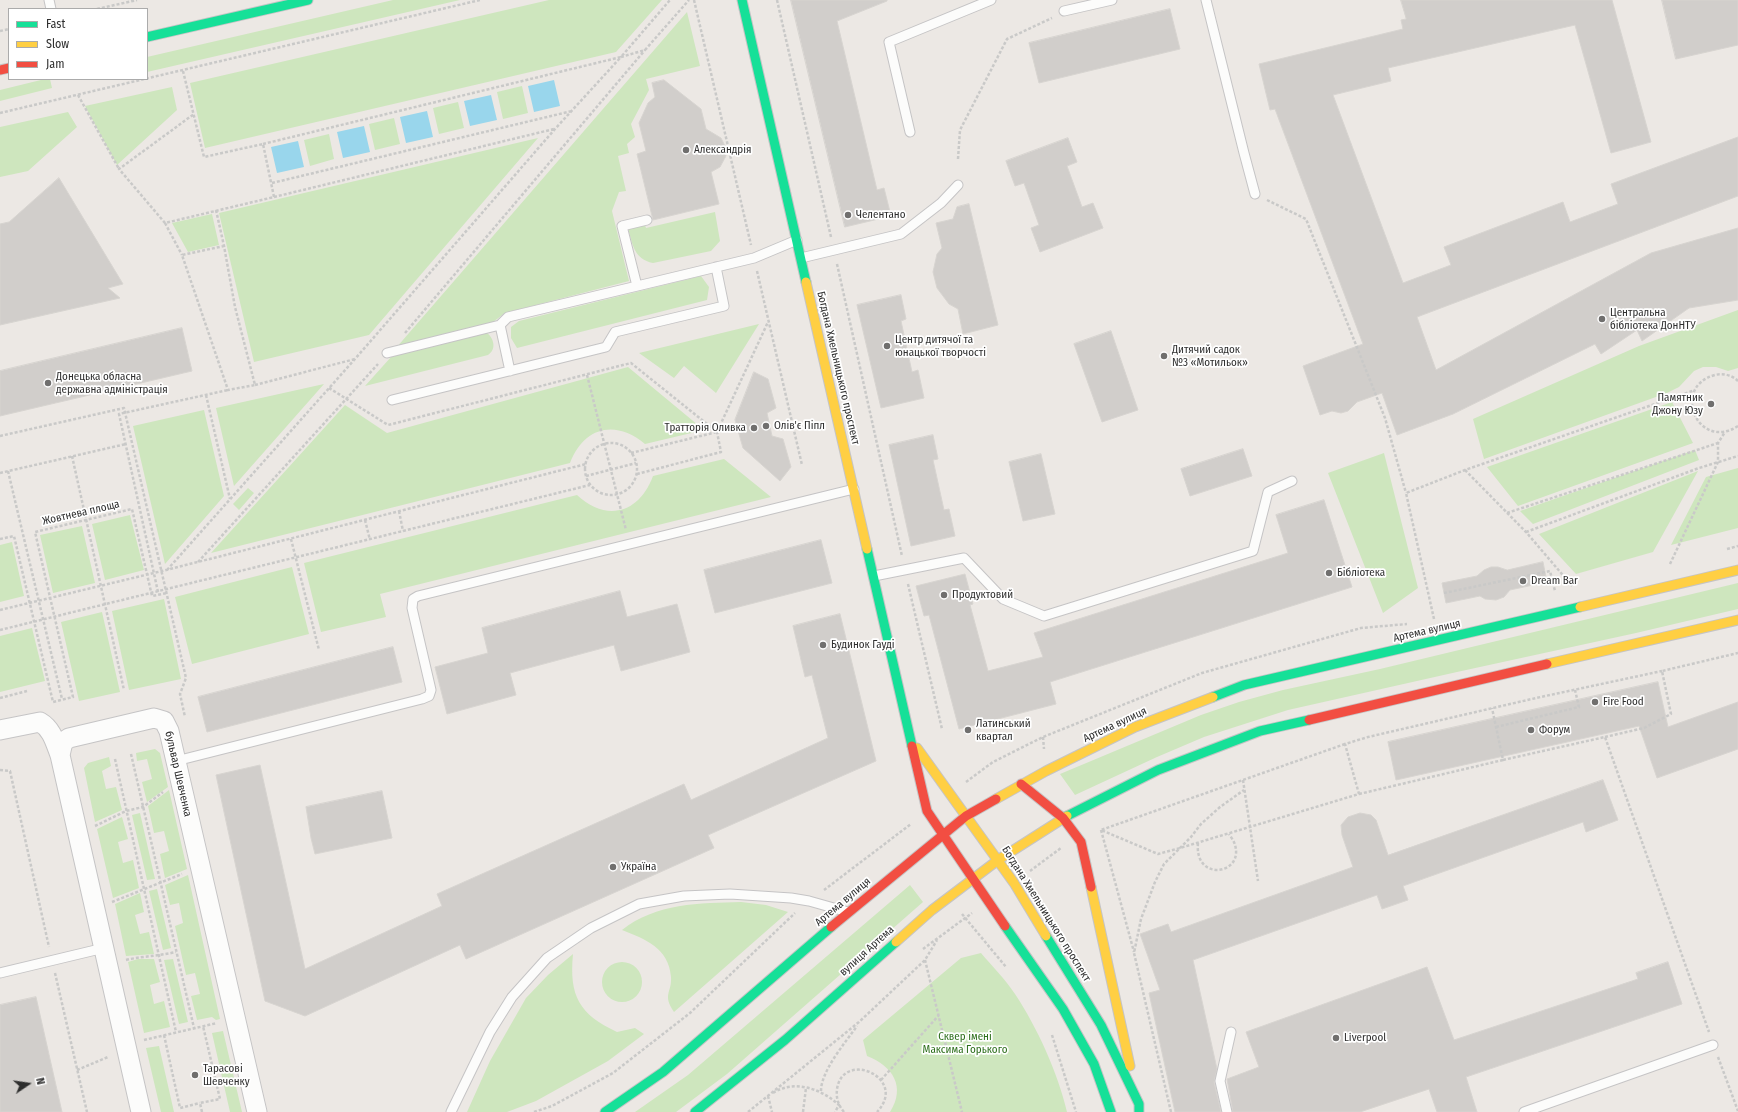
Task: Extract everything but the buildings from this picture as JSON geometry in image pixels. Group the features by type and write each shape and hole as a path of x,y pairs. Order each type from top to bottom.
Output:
{"main road":[{"path":"148,37 282,3 308,0"},
{"name":"Богдана Хмельницького проспект","path":"742,0 927,811 972,879 989,901 1063,1009 1094,1064 1111,1112"},
{"name":"Артема вулиця","path":"605,1112 663,1072 849,912 966,816 1021,784 1135,727 1244,685 1738,570"},
{"path":"1063,818 1158,770 1260,732 1738,620"},
{"name":"Богдана Хмельницького проспект","path":"911,740 1014,883 1101,1025 1139,1108"},
{"path":"1021,784 1063,818 1081,842 1139,1108"},
{"name":"вулиця Артема","path":"695,1112 785,1040 932,910 998,860 1063,818"}],"street":[{"name":"бульвар Шевченка","path":"60,756 64,742 69,738 154,718 164,721 167,725 257,1112"},
{"path":"0,730 40,722 46,725 51,732 60,756 141,1112"}],"lane":[{"path":"910,132 889,42 991,0"},
{"path":"1066,11 1112,0"},
{"path":"1208,0 1244,153 1256,194"},
{"path":"801,258 902,234 941,203 958,184"},
{"path":"637,286 622,226 647,220"},
{"path":"387,353 500,325 508,317 754,258 797,240"},
{"path":"392,400 606,347 615,332 724,306 716,267"},
{"path":"500,325 510,371"},
{"path":"874,576 964,558 1003,600 1044,616 1253,551 1268,492 1292,481"},
{"path":"176,761 429,696 431,690 412,608 413,598 854,489"},
{"path":"451,1112 490,1032 512,997 547,958 591,928 639,904 684,896 730,894 791,898 809,900 849,912"},
{"path":"0,973 104,948"},
{"path":"1227,1112 1220,1081 1231,1032"},
{"path":"1524,1112 1552,1107 1713,1045"}],"path":[{"path":"101,8 137,0"},
{"path":"148,79 480,0"},
{"path":"167,570 355,359 555,129 621,57 670,0"},
{"path":"198,562 387,353 689,0"},
{"path":"694,0 802,465"},
{"path":"777,0 942,729"},
{"path":"958,159 960,130 1007,38 1066,11"},
{"path":"183,71 204,157 263,144 646,50"},
{"path":"0,113 144,80"},
{"path":"78,95 119,168 165,223 182,256 228,390"},
{"path":"272,183 572,111"},
{"path":"119,168 194,114"},
{"path":"165,223 555,129"},
{"path":"263,144 274,197"},
{"path":"1256,194 1306,219 1385,418 1406,493 1435,621"},
{"path":"216,210 254,385"},
{"path":"182,256 224,246"},
{"path":"716,432 768,321"},
{"path":"158,592 119,414 254,385 355,359"},
{"path":"329,388 388,425 631,363 716,432 721,452 636,474"},
{"path":"1738,381 1736,377 1726,375 1717,374 1708,377 1700,383 1695,390 1692,399 1692,407 1697,419 1706,428 1714,432 1725,432 1738,426"},
{"path":"587,375 630,544"},
{"path":"1406,493 1465,470 1695,390"},
{"path":"206,395 230,499"},
{"path":"0,436 124,408 186,678"},
{"path":"631,453 716,432"},
{"path":"1670,564 1718,462 1718,443 1725,432"},
{"path":"614,443 624,447 631,453 636,463 634,482 627,489 617,494 607,495 598,491 590,485 586,476 586,464 589,456 595,449 604,444 614,443"},
{"path":"1507,513 1718,443"},
{"path":"0,473 126,444"},
{"path":"72,456 124,690"},
{"path":"1526,532 1738,456"},
{"path":"586,476 636,463"},
{"path":"0,610 162,572 586,464"},
{"path":"1465,470 1526,532 1573,588 1567,589"},
{"path":"0,539 14,536 53,702 62,699 8,471"},
{"path":"152,594 152,596 166,591 296,558 590,485"},
{"name":"Жовтнева площа","path":"62,699 74,697 35,532 132,509 152,594"},
{"path":"399,511 403,531"},
{"path":"365,520 370,540"},
{"path":"291,539 319,650"},
{"path":"1444,593 1550,571 1555,592 1561,590"},
{"path":"0,630 166,591"},
{"path":"1101,830 1368,737 1738,654"},
{"path":"1101,830 1158,854 1359,794 1644,728 1671,714 1662,671"},
{"path":"1496,727 1579,707 1575,690"},
{"path":"0,698 27,691"},
{"path":"1492,708 1504,760"},
{"path":"1606,737 1713,1045 1738,1111"},
{"path":"1345,744 1359,794"},
{"path":"131,754 194,1028"},
{"path":"115,759 176,1032"},
{"path":"0,770 10,771 87,1112"},
{"path":"1243,780 1258,881"},
{"path":"93,827 126,811 143,807 168,789"},
{"path":"1134,952 1142,919 1155,882 1164,864 1220,807 1244,790"},
{"path":"1101,830 1134,952 1171,1112"},
{"path":"1198,843 1197,852 1203,865 1220,871 1227,868 1235,858 1235,845 1229,834"},
{"path":"1014,883 1077,838"},
{"path":"110,902 188,872"},
{"path":"920,951 989,901"},
{"path":"956,918 962,913 1011,973"},
{"path":"763,1100 859,1022 925,960 945,926"},
{"path":"124,961 138,957 159,956 176,952"},
{"path":"925,960 962,1112"},
{"path":"881,1080 939,1014"},
{"path":"142,1041 222,1022"},
{"path":"821,1091 823,1081 832,1062 859,1022"},
{"path":"164,1035 180,1108 220,1099 203,1026"},
{"path":"1049,1030 1064,1071 1076,1112"},
{"path":"78,1070 100,1059 112,1056"},
{"path":"835,1112 838,1105 836,1097 838,1084 845,1075 855,1070 866,1070 875,1073 881,1080 885,1090 885,1098 882,1107 877,1112"},
{"path":"748,1112 768,1096 785,1088 806,1088 821,1091 844,1112"},
{"path":"803,1112 806,1088"},
{"path":"768,1096 772,1112"},
{"path":"200,1103 202,1112"},
{"path":"958,1112 961,1108"}],"green space":[{"path":"393,0 460,0 148,72 148,57"},
{"path":"549,0 662,0 616,52 205,148 190,83"},
{"path":"687,12 700,66 646,79 649,90 631,124 635,137 627,144 629,153 618,156 626,191 619,192 612,211 629,281 505,313 493,322 396,348"},
{"path":"41,80 50,80 52,88 0,101 0,90"},
{"path":"522,86 528,113 503,119 497,92"},
{"path":"172,87 177,110 117,165 85,106"},
{"path":"458,102 464,128 439,134 433,108"},
{"path":"68,112 77,127 28,171 0,177 0,127"},
{"path":"394,118 400,144 375,150 369,124"},
{"path":"329,134 334,159 310,166 304,140"},
{"path":"538,138 369,335 254,362 219,213"},
{"path":"715,212 720,241 711,251 653,263 638,255 633,246 628,229 645,225 646,228"},
{"path":"212,214 219,245 188,252 172,223"},
{"path":"701,276 709,287 707,300 517,348 511,338 511,327 519,321"},
{"path":"1738,310 1738,368 1728,371 1716,367 1703,367 1694,371 1679,387 1667,393 1484,459 1473,419 1639,346"},
{"path":"759,324 716,393 684,366 674,378 639,353"},
{"path":"486,332 493,340 493,350 488,355 365,386 391,357"},
{"path":"628,367 704,430 645,444 634,436 623,431 602,431 583,441 570,463 211,553 345,405 387,433"},
{"path":"324,384 234,486 216,408"},
{"path":"1672,402 1693,443 1518,506 1487,467"},
{"path":"204,410 224,496 165,564 133,426"},
{"path":"1695,450 1699,460 1533,524 1520,511"},
{"path":"1384,453 1418,588 1383,613 1328,473"},
{"path":"724,459 771,497 380,594 386,617 321,632 304,563 577,495 599,509 610,511 621,510 630,506 639,499 647,489 653,476"},
{"path":"1738,468 1738,528 1671,545 1706,477"},
{"path":"1698,471 1653,552 1576,574 1539,534"},
{"path":"248,488 254,493 239,510 233,504"},
{"path":"130,515 144,570 105,580 92,524"},
{"path":"82,526 95,583 53,593 40,535"},
{"path":"12,542 24,596 0,602 0,545"},
{"path":"292,567 309,634 192,664 175,597"},
{"path":"1738,583 1738,609 1288,710 1204,737 1075,795 1060,774 1201,715 1239,702 1283,690 1380,669"},
{"path":"164,599 181,679 129,690 112,611"},
{"path":"102,612 120,692 79,701 61,622"},
{"path":"32,628 45,681 0,692 0,636"},
{"path":"155,749 160,753 168,787 147,802 142,782 152,779 147,759 137,761 136,753"},
{"path":"109,757 111,766 102,771 106,789 116,787 122,810 95,822 84,768 88,763"},
{"path":"169,790 187,869 165,878 160,854 169,851 164,831 154,833 148,806"},
{"path":"140,813 155,879 147,880 132,815"},
{"path":"122,817 128,839 118,842 123,863 133,860 139,888 113,898 97,829"},
{"path":"188,875 220,1019 216,1020 212,1017 197,1020 191,996 200,994 195,973 186,975 175,926 183,923 179,903 170,905 165,885"},
{"path":"910,885 923,902 727,1074 676,1112 635,1112 688,1075"},
{"path":"157,889 171,948 163,950 149,891"},
{"path":"140,893 144,912 135,915 140,934 149,932 154,954 126,956 115,904"},
{"path":"741,902 766,905 788,912 674,1012 670,1006 668,997 671,977 666,959 661,952 647,941 622,930 649,914 679,906"},
{"name":"Сквер імені Максима Горького","path":"981,953 1011,988 1031,1021 1052,1066 1067,1112 890,1112 895,1103 897,1094 897,1086 894,1078 884,1065 867,1056 863,1040 961,958"},
{"path":"573,954 572,969 575,992 579,1002 585,1010 604,1025 617,1032 635,1028 644,1034 608,1061 536,1101 507,1112 467,1112 490,1061 526,998 548,975"},
{"path":"138,959 154,959 160,982 150,985 154,1004 164,1001 170,1027 144,1033 128,962"},
{"path":"173,959 188,1022 179,1024 164,960"},
{"path":"618,962 626,962 633,965 639,971 642,982 639,993 633,999 626,1002 618,1002 611,999 605,993 602,986 602,978 605,971 611,965"},
{"path":"223,1031 242,1112 230,1112 212,1033"},
{"path":"159,1046 174,1112 161,1112 146,1048"}],"water":[{"path":"554,80 560,106 534,112 528,86"},
{"path":"491,95 497,120 470,126 464,101"},
{"path":"427,111 433,137 406,143 400,117"},
{"path":"364,126 370,152 343,158 337,132"},
{"path":"298,141 304,167 277,173 271,147"}],"traffic: fast":[{"path":"148,37 308,0"},
{"path":"742,0 806,282"},
{"path":"867,549 912,746"},
{"path":"1213,697 1244,685 1580,607"},
{"path":"1067,816 1158,770 1260,731 1309,720"},
{"path":"1005,926 1063,1009 1094,1064 1111,1112"},
{"path":"605,1112 663,1072 831,927"},
{"path":"1046,936 1101,1025 1139,1104 1139,1112"},
{"path":"695,1112 785,1040 896,942"}],"traffic: slow":[{"path":"806,282 867,549"},
{"path":"1580,607 1738,570"},
{"path":"1547,664 1738,620"},
{"path":"996,799 1046,771 1135,727 1213,697"},
{"path":"917,748 1014,883 1046,936"},
{"path":"896,942 932,910 998,860 1067,816"},
{"path":"1091,887 1130,1066"}],"traffic: jam":[{"path":"0,70 8,68"},
{"path":"1309,720 1547,664"},
{"path":"912,746 927,811 1005,926"},
{"path":"1021,784 1063,818 1081,842 1091,887"},
{"path":"831,927 966,816 996,799"}],"place":[{"name":"Александрія","path":"686,150"},
{"name":"Челентано","path":"848,215"},
{"name":"Центральна бібліотека ДонНТУ","path":"1602,319"},
{"name":"Центр дитячої та юнацької творчості","path":"887,346"},
{"name":"Дитячий садок №3 «Мотильок»","path":"1164,356"},
{"name":"Донецька обласна державна адміністрація","path":"48,383"},
{"name":"Памятник Джону Юзу","path":"1711,404"},
{"name":"Олів'є Піпл","path":"766,426"},
{"name":"Тратторія Оливка","path":"754,428"},
{"name":"Бібліотека","path":"1329,573"},
{"name":"Dream Bar","path":"1523,581"},
{"name":"Продуктовий","path":"944,595"},
{"name":"Будинок Гауді","path":"823,645"},
{"name":"Fire Food","path":"1595,702"},
{"name":"Латинський квартал","path":"968,730"},
{"name":"Форум","path":"1531,730"},
{"name":"Україна","path":"613,867"},
{"name":"Liverpool","path":"1336,1038"},
{"name":"Тарасові Шевченку","path":"195,1075"}]}
